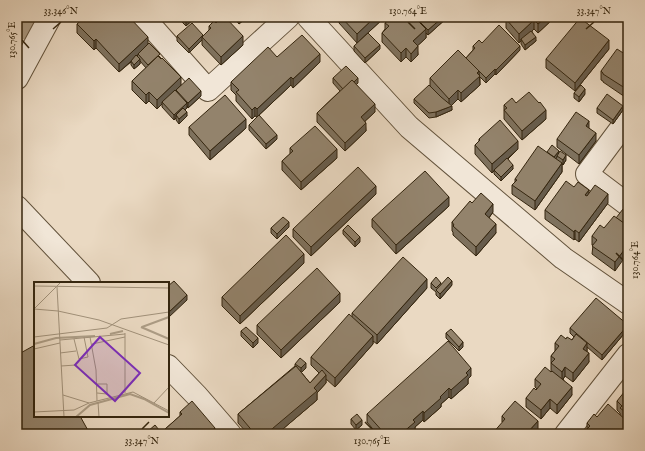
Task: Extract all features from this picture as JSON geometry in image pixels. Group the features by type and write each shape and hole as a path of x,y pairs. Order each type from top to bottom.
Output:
{"street":[{"path":"17,78 50,17"},
{"path":"143,17 208,90 288,17"},
{"path":"308,17 409,127 563,258 628,303"},
{"path":"628,119 587,174 628,205"},
{"path":"17,207 88,282"},
{"path":"566,434 628,355"},
{"path":"169,367 230,434"}],"building":[{"path":"85,17 96,17 99,21 104,17 129,17 148,37 119,64 96,39 94,41 77,24"},
{"path":"222,17 225,17 243,36 221,57 202,37 211,28 209,26 214,21 216,23"},
{"path":"341,17 375,17 357,34"},
{"path":"392,17 395,20 398,17 414,17 426,29 413,41 418,46 411,54 406,48 401,53 382,33 389,26 385,23"},
{"path":"415,17 443,17 428,30"},
{"path":"508,17 546,17 538,24 534,20 519,34 506,19"},
{"path":"580,18 609,40 575,83 546,59"},
{"path":"192,23 203,35 189,49 177,36"},
{"path":"499,25 520,46 486,78 466,58 475,48 473,46 479,40 482,43"},
{"path":"531,31 536,37 525,45 521,39"},
{"path":"368,33 380,45 365,58 354,46"},
{"path":"628,33 628,40 624,36"},
{"path":"302,35 320,54 293,79 291,77 257,109 255,107 252,110 236,92 239,90 231,82 268,47 277,57"},
{"path":"149,43 160,54 148,65 138,54"},
{"path":"617,49 628,56 628,90 603,74 601,71"},
{"path":"458,50 479,71 477,73 480,76 461,93 458,90 449,99 430,78"},
{"path":"136,55 140,59 134,65 131,61"},
{"path":"158,56 161,59 162,58 181,77 157,100 149,92 146,95 132,81"},
{"path":"346,66 358,78 354,82 352,80 343,89 333,78"},
{"path":"189,78 201,91 188,103 176,90"},
{"path":"352,80 375,104 361,117 366,123 345,143 317,113"},
{"path":"429,85 452,106 429,113 414,99"},
{"path":"581,85 585,89 579,97 574,93"},
{"path":"175,90 187,103 174,115 162,102"},
{"path":"529,92 546,110 522,131 504,110 507,108 504,105 512,98 516,103"},
{"path":"607,94 623,106 613,120 597,108"},
{"path":"225,95 246,119 210,151 189,127"},
{"path":"183,108 187,112 179,119 176,115"},
{"path":"576,112 589,121 586,126 596,133 579,155 557,139"},
{"path":"259,115 277,135 266,144 249,125"},
{"path":"500,120 518,141 492,164 475,145 480,140 479,139"},
{"path":"315,126 337,149 301,182 282,161 293,151 290,148"},
{"path":"552,145 559,151 554,157 547,152"},
{"path":"538,146 562,163 535,201 512,185 517,180 515,179"},
{"path":"560,151 566,155 563,160 557,156"},
{"path":"507,158 513,165 501,177 494,170"},
{"path":"358,167 376,186 311,247 293,229"},
{"path":"425,171 449,197 396,245 372,219"},
{"path":"566,181 574,187 578,182 589,190 585,195 587,196 595,185 608,194 579,233 575,230 574,232 545,210"},
{"path":"481,193 493,204 485,214 496,224 476,247 453,226 454,225 452,222 470,201 472,203"},
{"path":"623,209 628,212 628,226 616,218"},
{"path":"614,216 628,226 628,245 615,262 592,246 597,240 592,236 600,225 604,228"},
{"path":"283,217 289,222 277,234 271,228"},
{"path":"348,225 360,237 355,242 343,230"},
{"path":"286,235 304,254 240,316 222,297"},
{"path":"403,257 427,279 377,335 352,313"},
{"path":"317,268 340,293 281,350 257,325"},
{"path":"436,277 441,283 436,288 431,283"},
{"path":"448,277 452,281 440,294 436,290"},
{"path":"174,281 187,295 169,312 169,285"},
{"path":"596,298 628,325 602,355 570,328"},
{"path":"349,314 373,336 335,378 311,357"},
{"path":"246,327 258,338 253,343 241,331"},
{"path":"451,329 463,342 459,347 446,333"},
{"path":"576,334 587,343 583,349 589,353 573,373 565,367 562,372 551,363 555,359 551,356 559,346 555,343 561,335 566,339 567,337 572,340"},
{"path":"448,341 471,368 466,373 468,375 451,390 449,388 440,397 441,398 424,413 423,411 413,420 415,422 401,434 385,434 367,414"},
{"path":"34,346 34,417 81,417 90,434 17,434 17,355"},
{"path":"300,358 306,363 301,368 295,364"},
{"path":"296,366 310,383 322,370 326,375 314,388 317,391 266,434 255,434 238,414"},
{"path":"545,367 572,387 557,405 550,399 541,410 526,398 534,388 536,390 541,384 535,379"},
{"path":"625,391 628,394 628,414 620,408 622,406 617,401"},
{"path":"192,401 215,428 208,434 167,434 164,430 182,414 180,412"},
{"path":"515,401 538,421 526,434 492,434 505,419 502,416"},
{"path":"608,404 628,422 628,431 625,434 584,434 583,433 590,426 587,423 594,414 597,417"},
{"path":"357,414 362,420 356,425 351,419"},
{"path":"155,425 159,430 155,434 149,434 147,432"}],"waterway":[{"path":"17,21 19,17"}]}
